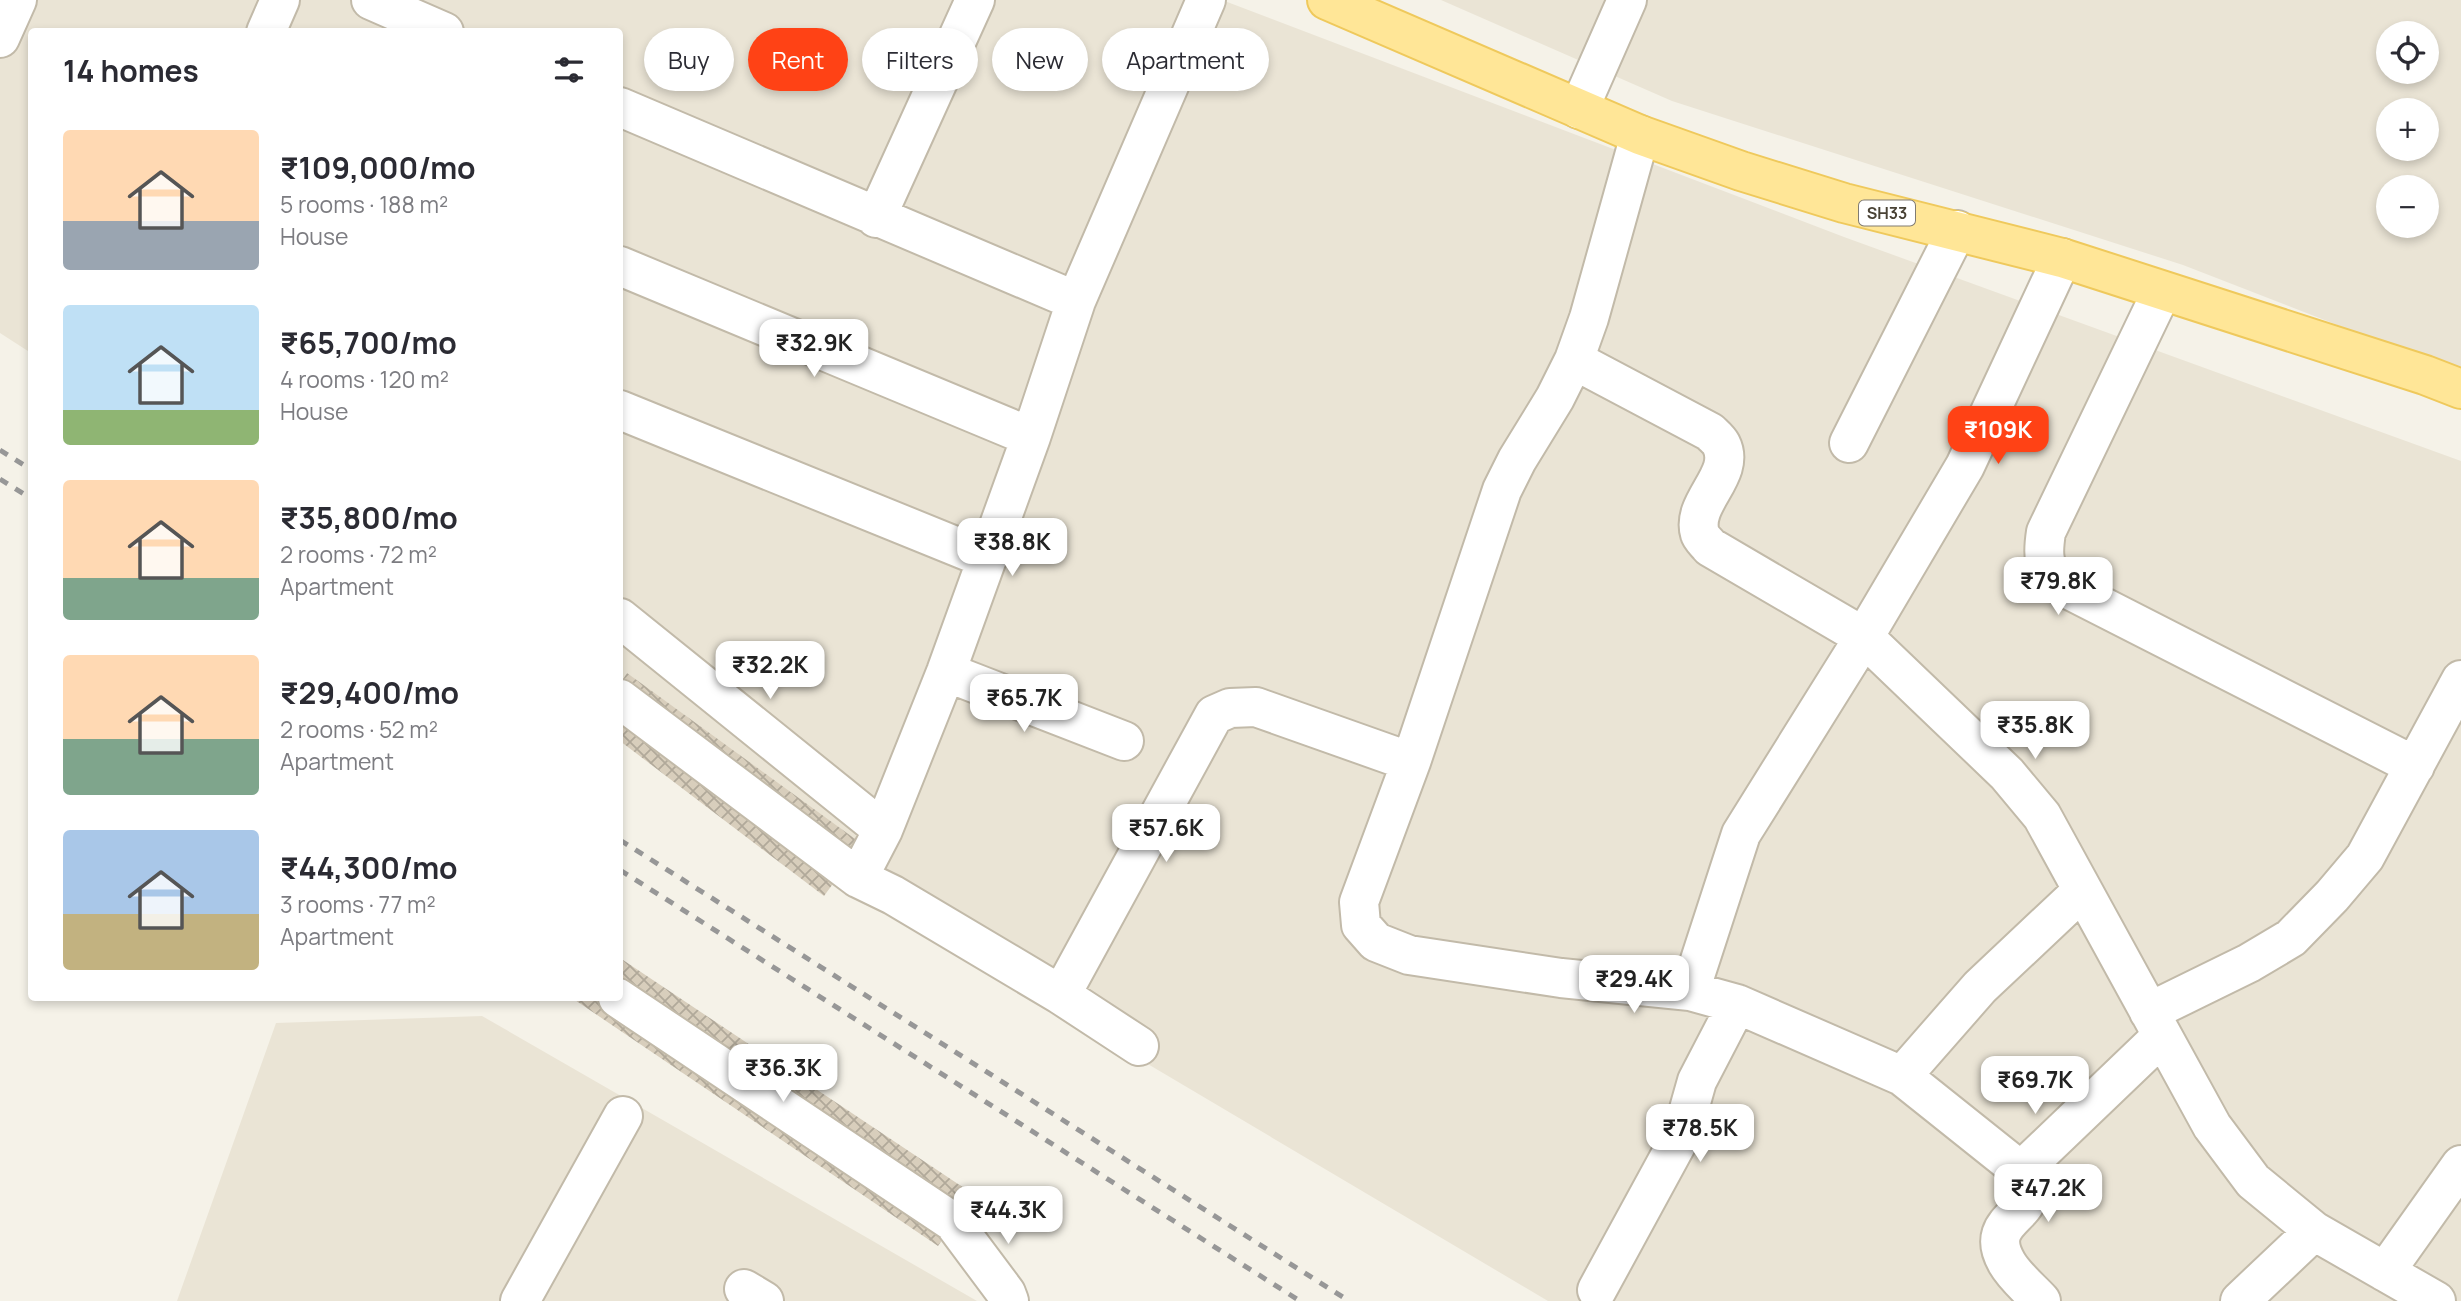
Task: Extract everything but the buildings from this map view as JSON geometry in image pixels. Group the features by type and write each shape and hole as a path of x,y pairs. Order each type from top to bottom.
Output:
{"main road":[{"name":"SH33","path":"1327,0 1640,135 1741,171 1831,199 2062,258 2461,389"}],"street":[{"path":"0,38 17,0"},
{"path":"268,28 280,0"},
{"path":"371,0 435,28"},
{"path":"876,218 975,0"},
{"path":"858,878 883,830 946,672 1031,436 1076,300 1206,0"},
{"path":"1579,109 1627,0"},
{"path":"623,108 876,218 1076,300"},
{"path":"1640,135 1589,318 1574,360 1555,398 1502,489 1411,761 1359,902 1361,925 1376,942 1409,955 1561,978 1690,991 1737,1004 1902,1076 2021,1171 2029,1182 2030,1194 2026,1205 2008,1221 2002,1233 2002,1248 2008,1263 2040,1301"},
{"path":"1849,443 1956,230"},
{"path":"1690,991 1741,834 1864,637 1965,467 2062,258"},
{"path":"623,267 1031,436"},
{"path":"2162,291 2046,532 2043,551 2047,571 2062,586 2414,766"},
{"path":"1574,360 1710,432 1721,443 1725,458 1721,472 1699,515 1700,534 1705,541 1710,547 1864,637 2007,774 2042,816 2212,1126 2253,1181 2314,1231 2424,1298"},
{"path":"623,411 987,559"},
{"path":"623,620 883,830"},
{"path":"946,672 1124,741"},
{"path":"2021,1171 2155,1024 2291,938 2332,896 2365,857 2461,680"},
{"path":"623,701 858,878 893,895 1061,995 1139,1046"},
{"path":"1061,995 1214,715 1230,709 1256,707 1411,761"},
{"path":"1902,1076 1980,987 2082,891"},
{"path":"622,1001 953,1223 1006,1293 1009,1301"},
{"path":"1597,1290 1682,1134 1698,1081 1737,1004"},
{"path":"520,1301 623,1116"},
{"path":"2385,1272 2461,1165"},
{"path":"2240,1301 2314,1231"}],"shaded area":[{"path":"0,0 1222,0 1844,237 2461,461 2461,1301 1548,1301 864,896 623,739 623,28 28,28 28,351 0,333"},
{"path":"1441,0 2461,0 2461,373 2183,265 1672,101"},
{"path":"482,1016 977,1301 177,1301 276,1023"}],"railway":[{"path":"0,450 28,468"},
{"path":"0,479 28,496"},
{"path":"623,842 1349,1301"},
{"path":"623,872 1300,1301"}]}
